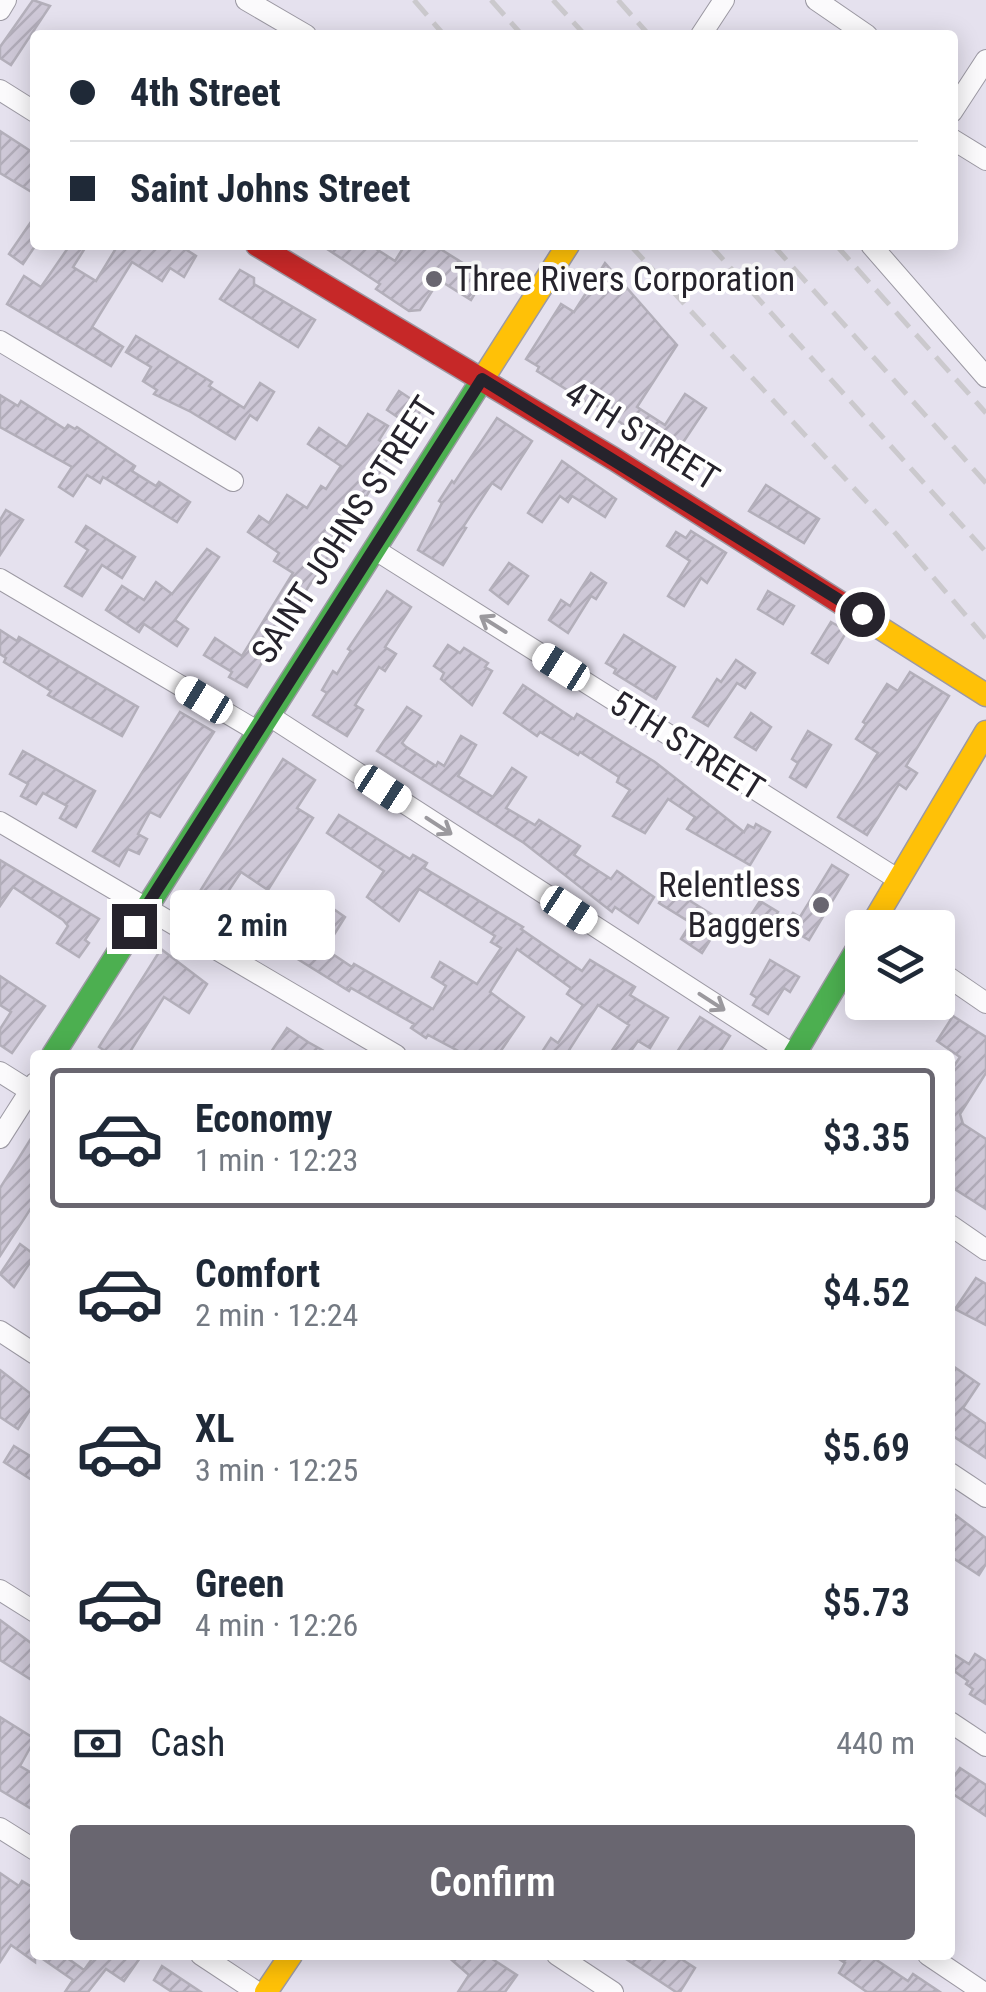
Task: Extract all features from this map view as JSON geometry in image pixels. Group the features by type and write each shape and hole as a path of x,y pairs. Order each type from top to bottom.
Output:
{"street":[{"path":"0,10 6,0"},
{"path":"246,0 297,30"},
{"path":"704,30 724,0"},
{"path":"816,0 860,30"},
{"path":"958,103 986,60"},
{"path":"0,90 30,109"},
{"path":"958,143 986,160"},
{"name":"4TH STREET","path":"265,250 482,379 986,695"},
{"name":"SAINT JOHNS STREET","path":"56,1050 565,250"},
{"path":"875,250 986,377"},
{"path":"0,341 233,481"},
{"name":"5TH STREET","path":"374,549 899,880"},
{"path":"0,579 263,723 786,1050"},
{"path":"881,910 986,732"},
{"path":"0,822 387,1050"},
{"path":"797,1050 845,970"},
{"path":"955,982 986,1003"},
{"path":"0,1072 30,1087"},
{"path":"0,1138 30,1093"},
{"path":"955,1229 986,1250"},
{"path":"0,1331 30,1351"},
{"path":"955,1476 986,1497"},
{"path":"0,1590 30,1609"},
{"path":"955,1725 986,1746"},
{"path":"0,1828 30,1847"},
{"path":"209,1960 257,1992"},
{"path":"266,1992 288,1960"},
{"path":"565,1960 613,1992"},
{"path":"935,1960 983,1992"}],"building":[{"path":"33,0 50,6 34,30 30,30 11,65 0,58 0,47"},
{"path":"0,131 30,151 30,191 0,173"},
{"path":"30,223 32,250 23,264 9,254"},
{"path":"67,250 84,250 73,267 96,281 115,250 187,250 196,256 184,277 170,268 162,281 132,262 92,327 123,347 111,366 7,304 24,276 41,287"},
{"name":"Three Rivers Corporation","path":"329,250 378,250 395,261 402,250 442,250 485,277 471,300 439,280 420,310 409,311 376,289 380,284"},
{"path":"605,263 677,345 637,407 665,425 685,394 706,408 672,459 590,401 537,371 539,367 526,359 561,304 574,312"},
{"path":"240,270 254,278 254,284 315,320 298,347 220,299"},
{"path":"136,336 212,382 209,386 244,408 260,383 274,392 257,420 250,415 235,439 154,394 157,390 143,381 151,367 126,352"},
{"path":"399,391 423,407 411,426 387,410"},
{"path":"0,395 18,406 21,401 65,429 68,425 77,427 135,466 132,471 156,486 159,482 190,502 177,522 103,477 100,483 87,475 73,496 59,487 72,467 0,427"},
{"path":"368,414 388,426 379,440 393,449 366,497 363,495 353,510 349,507 332,534 344,542 320,577 317,575 310,584 247,687 229,677 232,672 204,655 215,638 242,656 293,573 274,561 279,553 248,532 259,516 269,523 287,495 307,508 321,486 326,489 341,466 308,444 319,428 347,447"},
{"path":"497,418 532,441 501,489 492,483 443,565 418,550 442,503 439,501"},
{"path":"562,461 616,499 605,517 572,496 568,502 560,496 542,522 528,513"},
{"path":"766,485 819,519 804,543 749,511"},
{"path":"6,510 23,520 0,555 0,520"},
{"path":"86,526 135,557 122,578 102,565 82,596 65,586 88,550 76,542"},
{"path":"691,531 726,553 707,583 701,578 684,606 668,596 690,561 667,546 676,532 686,538"},
{"path":"207,549 219,557 175,620 188,629 177,646 144,624 139,632 106,610 122,586 144,600 156,582 172,594"},
{"path":"509,563 528,576 508,604 490,590"},
{"path":"591,573 606,583 596,599 591,596 568,633 549,620 561,600 570,606"},
{"path":"387,591 411,607 385,647 396,654 385,671 379,667 355,705 363,710 347,736 313,715 327,693 322,690 333,671 337,674 351,651 348,649"},
{"path":"768,591 794,606 783,624 758,609"},
{"path":"831,622 847,631 828,663 812,653"},
{"path":"0,630 17,641 19,637 138,707 122,736 48,695 51,691 4,662"},
{"path":"624,635 675,667 656,699 614,673 616,669 606,663"},
{"path":"448,645 460,653 464,648 488,663 485,667 492,671 472,705 441,679 444,673 434,666"},
{"path":"736,660 755,673 745,688 737,683 708,726 693,717 717,679 721,682"},
{"path":"910,672 949,696 906,766 917,773 906,789 899,784 867,835 838,817 878,753 856,739 887,684 898,691"},
{"path":"523,685 574,719 577,714 655,762 744,832 748,825 754,828 756,824 770,832 750,865 687,829 695,817 668,799 645,833 613,816 630,790 617,782 619,777 540,732 537,736 504,713"},
{"path":"407,707 421,716 402,743 436,766 438,762 444,766 461,736 476,745 458,776 493,797 512,768 526,777 506,808 535,825 539,820 580,846 574,855 611,879 617,871 654,897 638,923 615,907 612,912 524,843 377,751"},
{"path":"180,712 214,732 160,817 150,812 138,834 147,839 139,854 128,849 119,866 93,851"},
{"path":"751,713 771,727 756,750 735,737"},
{"path":"808,731 831,745 806,787 790,777 798,763 792,759"},
{"path":"23,751 95,791 76,827 60,818 67,806 43,793 36,804 21,796 28,784 10,774"},
{"path":"283,759 315,780 297,808 313,818 268,890 241,872 211,917 192,904"},
{"path":"339,815 410,859 413,855 427,863 424,868 523,927 582,971 590,960 635,987 630,995 668,1018 650,1048 638,1041 632,1050 612,1050 629,1025 598,1005 569,1050 543,1050 551,1038 558,1043 583,1005 567,994 571,988 517,949 490,992 524,1017 501,1050 456,1050 428,1035 426,1038 411,1028 414,1024 351,988 349,991 264,938 266,934 257,929 279,892 303,906 291,926 315,942 335,910 345,917 325,949 433,1009 446,986 432,977 440,962 477,984 501,948 491,942 495,936 419,889 399,921 367,897 384,871 327,833"},
{"path":"0,860 99,919 79,957 57,943 68,926 63,920 13,887 0,906"},
{"path":"832,865 848,875 809,940 785,926 793,913 800,917"},
{"path":"668,887 722,921 702,953 681,939 691,923 659,903"},
{"path":"760,901 778,912 764,935 745,924"},
{"path":"161,949 207,984 189,1013 164,997 131,1050 99,1047"},
{"path":"770,960 799,977 790,992 784,988 768,1014 753,1005 757,998 751,994"},
{"path":"0,976 45,1006 12,1053 0,1045 0,1029 11,1012 0,1005"},
{"path":"700,1017 730,1036 721,1050 678,1050"},
{"path":"955,1017 986,1037 986,1073 960,1114 963,1124 986,1139 986,1209 955,1189 955,1064 960,1057 937,1041"},
{"path":"287,1028 322,1050 272,1050"},
{"path":"30,1140 30,1210 0,1256 0,1188"},
{"path":"20,1244 30,1251 30,1263 14,1287 0,1274"},
{"path":"976,1278 986,1284 986,1325 955,1309"},
{"path":"955,1367 979,1384 963,1408 986,1424 986,1458 955,1437"},
{"path":"0,1370 30,1393 30,1410 18,1429 0,1417"},
{"path":"14,1446 30,1456 30,1479 4,1462"},
{"path":"955,1515 986,1538 986,1564 979,1575 955,1559"},
{"path":"0,1620 30,1642 30,1679 0,1660"},
{"path":"975,1654 986,1661 986,1704 970,1694 973,1689 966,1684 968,1681 955,1672 955,1655 969,1664"},
{"path":"0,1717 30,1736 30,1748 20,1766 30,1772 30,1808 0,1790"},
{"path":"960,1768 986,1785 986,1816 955,1795 955,1775"},
{"path":"0,1873 19,1886 22,1881 30,1886 30,1958 11,1945 0,1962"},
{"path":"44,1960 70,1960 84,1970 91,1960 139,1960 124,1981 106,1969 88,1992 65,1992 73,1980"},
{"path":"452,1960 494,1960 517,1975 505,1992 458,1992 469,1975"},
{"path":"628,1960 683,1960 695,1968 680,1992"},
{"path":"840,1960 876,1960 908,1981 913,1974 940,1992 867,1992 839,1973 845,1963"},
{"path":"162,1966 201,1992 172,1992 154,1980"}],"railway":[{"path":"414,0 440,30"},
{"path":"491,0 518,30"},
{"path":"553,0 580,30"},
{"path":"618,0 645,30"},
{"path":"635,250 897,535 986,639"},
{"path":"714,250 986,552"},
{"path":"777,250 986,483"},
{"path":"840,250 986,413"}],"traffic: fast":[{"path":"56,1050 482,380"},
{"path":"797,1050 845,970"}],"traffic: slow":[{"path":"482,380 565,250"},
{"path":"844,605 986,695"},
{"path":"881,910 986,732"},
{"path":"266,1992 288,1960"}],"traffic: jam":[{"path":"265,250 614,459 844,605"}],"place":[{"name":"Three Rivers Corporation","path":"434,279"},
{"name":"Relentless Baggers","path":"821,905"}],"route":[{"path":"134,926 482,379 862,614"}]}
